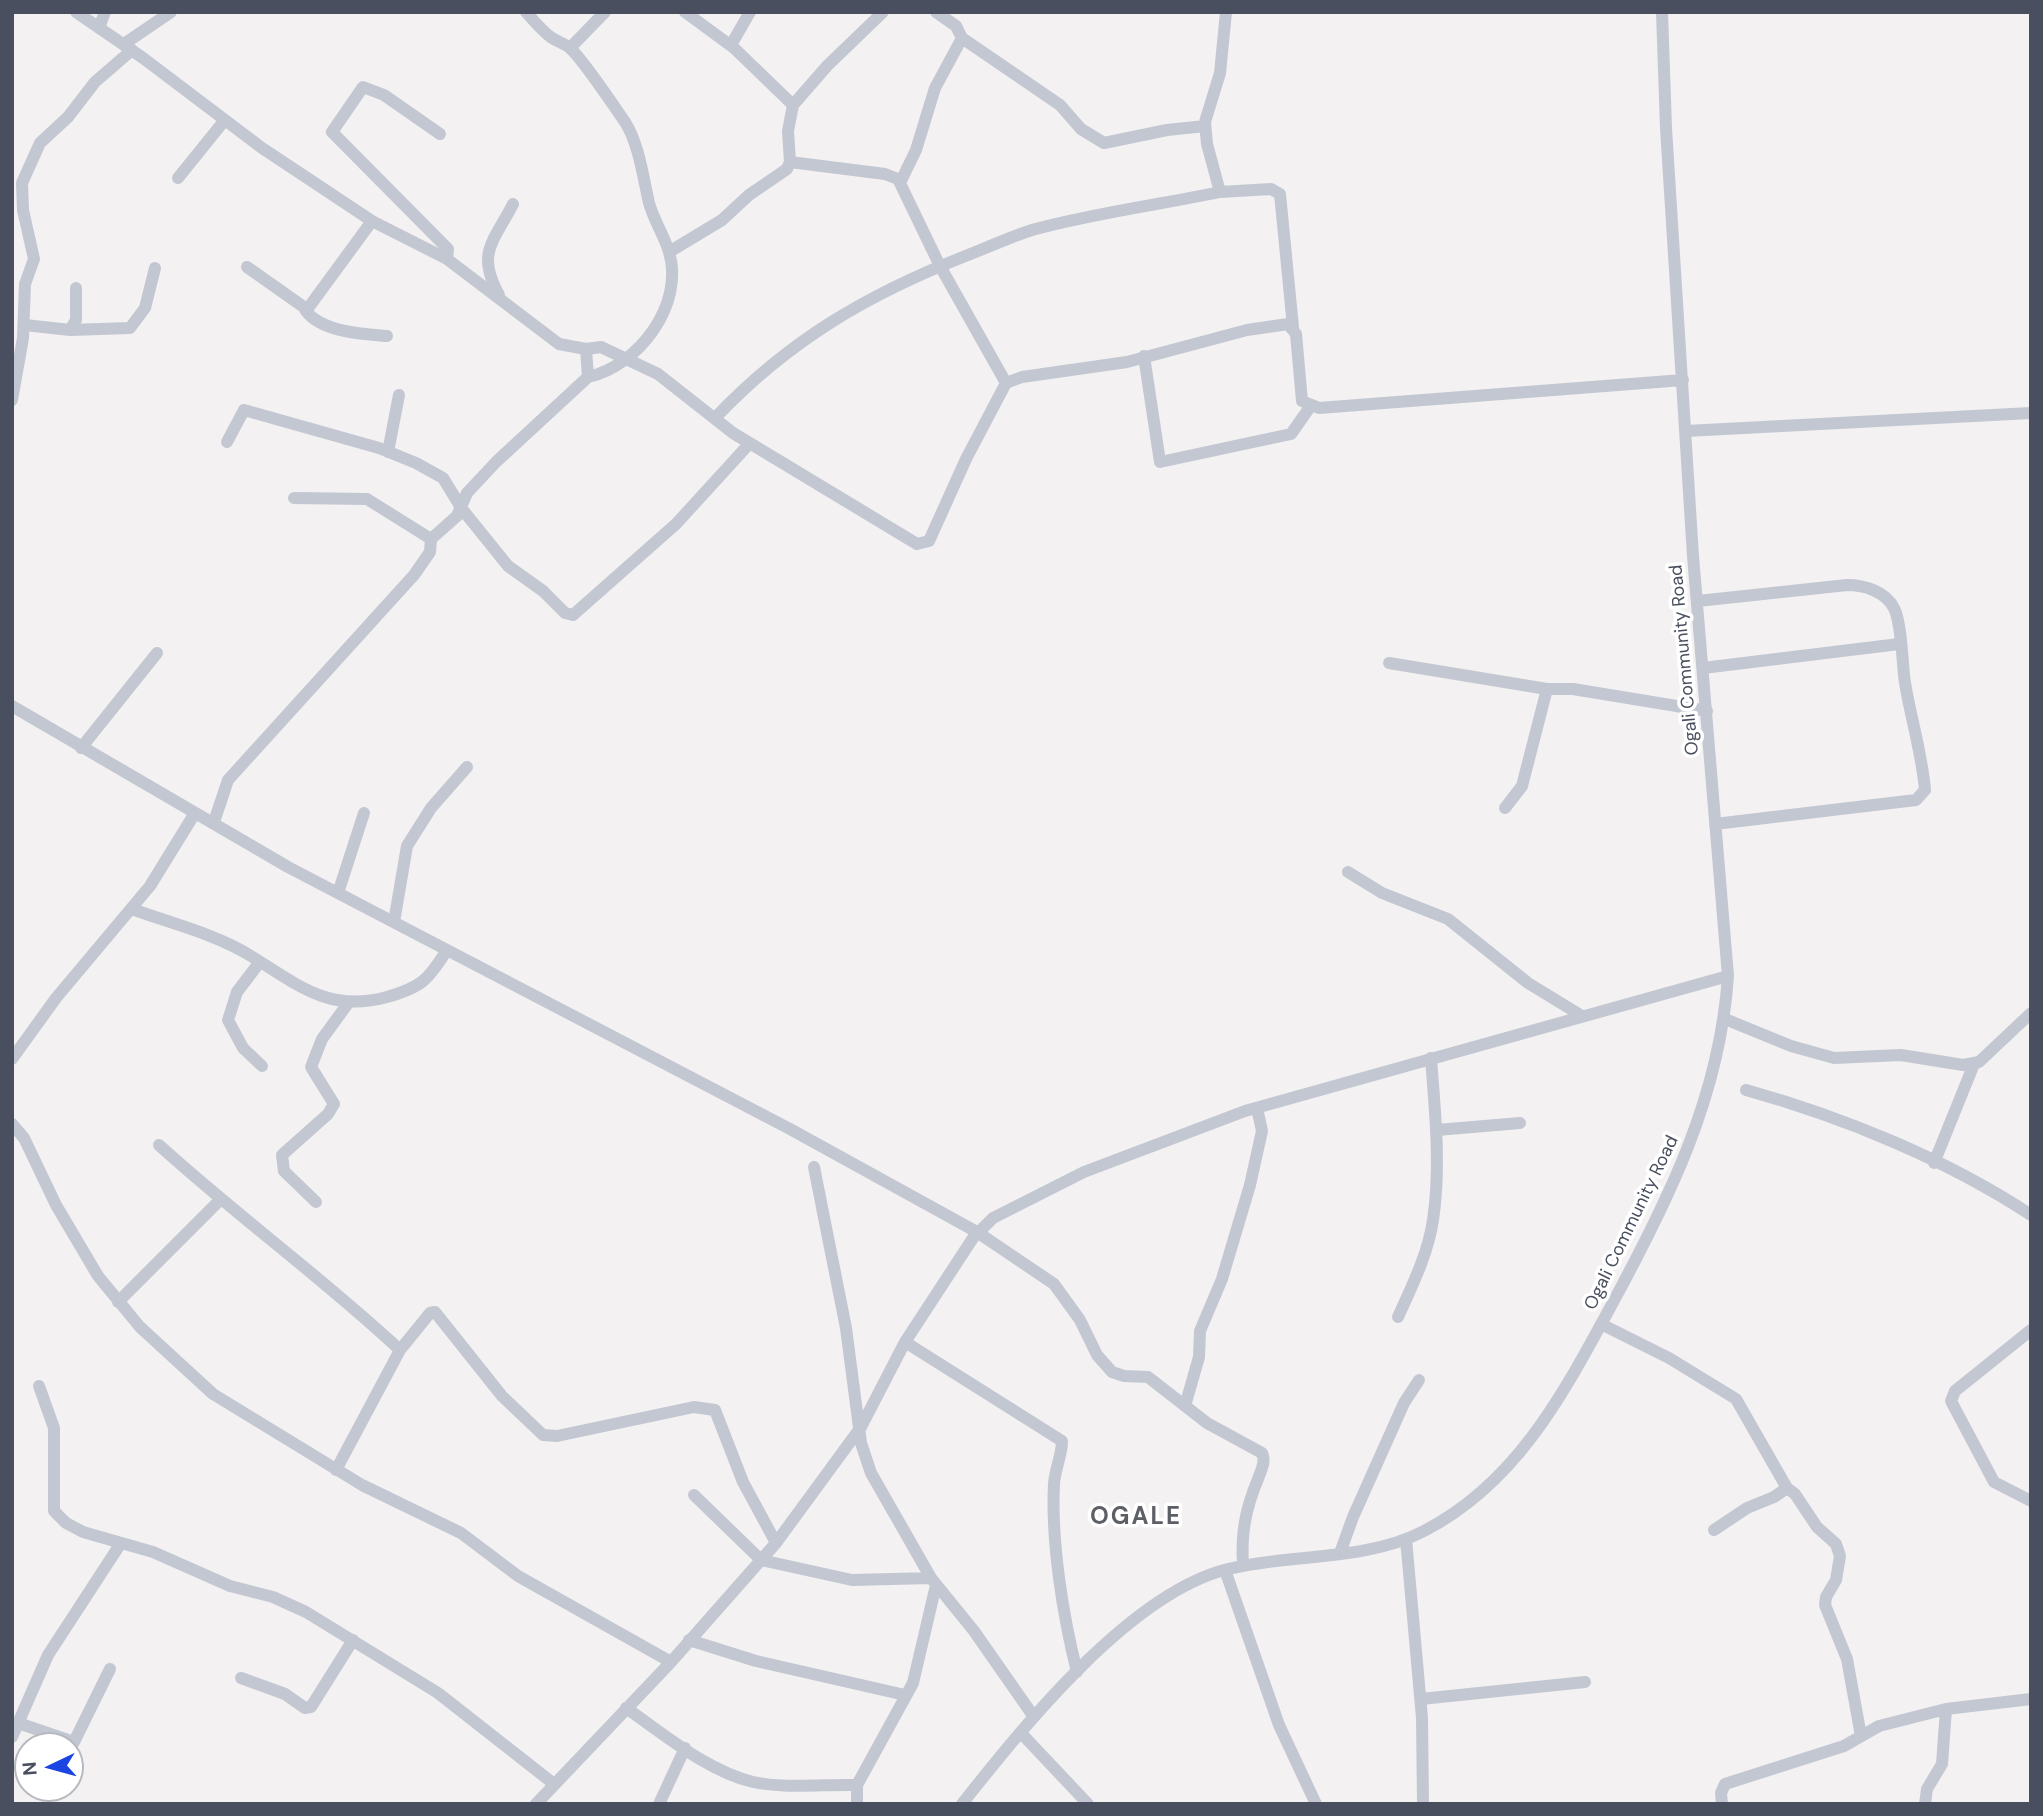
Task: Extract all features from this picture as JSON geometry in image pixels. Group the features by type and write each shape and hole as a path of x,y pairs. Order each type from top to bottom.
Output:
{"street":[{"path":"76,12 128,47 224,121 372,221 447,259 559,344 586,349 601,347 658,374 750,443 908,540 923,544 929,541 966,459 1006,383"},
{"path":"99,28 104,12"},
{"path":"12,400 25,284 34,259 23,209 22,183 28,165 40,143 68,117 95,82 128,47 171,12"},
{"path":"214,822 228,780 414,575 430,552 431,539 462,509 467,493 496,461 588,377 606,373 638,351 660,317 673,280 669,252 654,223 633,140 625,122 570,48 551,38 526,12"},
{"path":"570,48 605,12"},
{"path":"685,12 730,45 793,105"},
{"path":"730,45 750,12"},
{"path":"669,252 722,220 749,195 787,169 790,162 788,131 793,105 827,66 883,12"},
{"path":"936,12 956,26 962,38 1060,105 1081,129 1104,143 1167,130 1205,126"},
{"path":"1220,192 1205,126 1206,111 1220,73 1226,12"},
{"name":"Ogali Community Road","path":"962,1804 1034,1717 1077,1672 1142,1615 1183,1588 1225,1570 1243,1566 1388,1546 1460,1510 1509,1466 1557,1404 1685,1159 1705,1104 1725,1018 1728,976 1686,431 1666,128 1662,12"},
{"path":"901,183 916,150 935,88 962,38"},
{"path":"440,134 384,95 363,87 332,132 448,249 447,259"},
{"path":"178,178 224,121"},
{"path":"790,162 885,174 894,176 901,183 940,266 1006,383"},
{"path":"715,418 769,366 832,320 864,300 940,266 1033,230 1220,192 1271,189 1280,194 1293,327 1296,334 1299,388 1302,401 1310,407 1683,380"},
{"path":"503,302 488,275 485,262 513,204"},
{"path":"308,310 372,221"},
{"path":"247,267 308,310 313,320 356,333 387,336"},
{"path":"21,319 70,330 130,328 145,308 155,268"},
{"path":"70,330 76,320 76,288"},
{"path":"1006,383 1144,356 1247,330 1288,324 1293,327"},
{"path":"586,349 588,377"},
{"path":"1144,356 1160,462 1291,434 1310,407"},
{"path":"388,452 399,395"},
{"path":"228,442 244,410 388,452 443,478 462,509 508,566 543,591 565,613 573,615 676,524 750,443"},
{"path":"1686,431 2031,413"},
{"path":"294,498 366,499 431,539"},
{"path":"1698,601 1847,585 1870,587 1895,609 1899,644 1924,773 1925,790 1922,797 1716,824"},
{"path":"1703,668 1899,644"},
{"path":"81,748 158,653"},
{"path":"1389,663 1547,689 1573,689 1707,711"},
{"path":"1505,808 1522,786 1547,689"},
{"path":"12,706 288,867 802,1135 977,1232 1054,1284 1080,1320 1097,1354 1112,1372 1124,1376 1148,1377 1207,1423 1262,1453 1265,1458 1245,1509 1242,1529 1243,1566"},
{"path":"394,922 407,846 430,808 467,767"},
{"path":"12,1059 56,998 132,909 170,858 194,813"},
{"path":"338,893 364,813"},
{"path":"1349,872 1382,893 1448,919 1528,983 1582,1016"},
{"path":"132,909 232,947 309,992 340,1003 365,1003 420,987 447,950"},
{"path":"259,963 237,992 228,1020 243,1048 261,1066"},
{"path":"536,1804 671,1662 776,1543 860,1427 905,1342 977,1232 1009,1208 1084,1172 1257,1108 1728,976"},
{"path":"316,1202 284,1171 282,1155 328,1114 334,1104 311,1068 322,1038 349,1002"},
{"path":"1934,1163 1974,1064 2031,1013"},
{"path":"1725,1018 1791,1046 1834,1058 1901,1055 1974,1064"},
{"path":"1398,1317 1414,1282 1433,1223 1437,1130 1431,1058"},
{"path":"1746,1090 1856,1124 2031,1215"},
{"path":"1185,1406 1199,1357 1200,1331 1222,1279 1250,1185 1262,1131 1257,1108"},
{"path":"12,1124 24,1139 79,1247 118,1302 213,1394 336,1470 461,1533 518,1576 671,1662"},
{"path":"1437,1130 1520,1124"},
{"path":"159,1145 221,1199 341,1294 400,1350"},
{"path":"814,1167 846,1328 861,1443 871,1473 934,1582 974,1631 1034,1717"},
{"path":"118,1302 221,1199"},
{"path":"336,1470 400,1350 430,1313 439,1314 502,1396 543,1435 557,1436 694,1407 715,1410 743,1482 776,1543"},
{"path":"1601,1324 1669,1358 1736,1399 1787,1488 1795,1494 1817,1527 1836,1544 1840,1556 1836,1580 1826,1597 1825,1605 1847,1659 1861,1736"},
{"path":"2031,1330 1955,1391 1951,1401 1994,1482 2031,1501"},
{"path":"905,1342 1062,1441 1054,1479 1055,1507 1067,1621 1077,1672"},
{"path":"1340,1553 1404,1403 1419,1380"},
{"path":"39,1387 54,1428 54,1511 66,1523 83,1531 153,1552 251,1594 273,1597 306,1612 439,1693 554,1784"},
{"path":"1714,1530 1747,1508 1774,1497 1787,1488"},
{"path":"694,1495 761,1560 852,1580 934,1582"},
{"path":"1406,1539 1421,1699 1423,1804"},
{"path":"12,1737 48,1655 121,1543"},
{"path":"1225,1570 1279,1725 1316,1804"},
{"path":"857,1804 857,1785 918,1665 934,1582"},
{"path":"241,1678 285,1694 306,1708 311,1707 353,1640"},
{"path":"689,1640 756,1661 905,1695"},
{"path":"18,1723 74,1742 110,1669"},
{"path":"1421,1699 1585,1682"},
{"path":"1722,1804 1721,1793 1725,1784 1844,1746 1879,1726 1946,1709 2031,1699"},
{"path":"626,1708 685,1748 755,1782 857,1785"},
{"path":"1925,1804 1927,1789 1942,1765 1946,1709"},
{"path":"1021,1733 1088,1804"},
{"path":"659,1804 685,1748"}],"district":[{"name":"OGALE","path":"1136,1518"}]}
